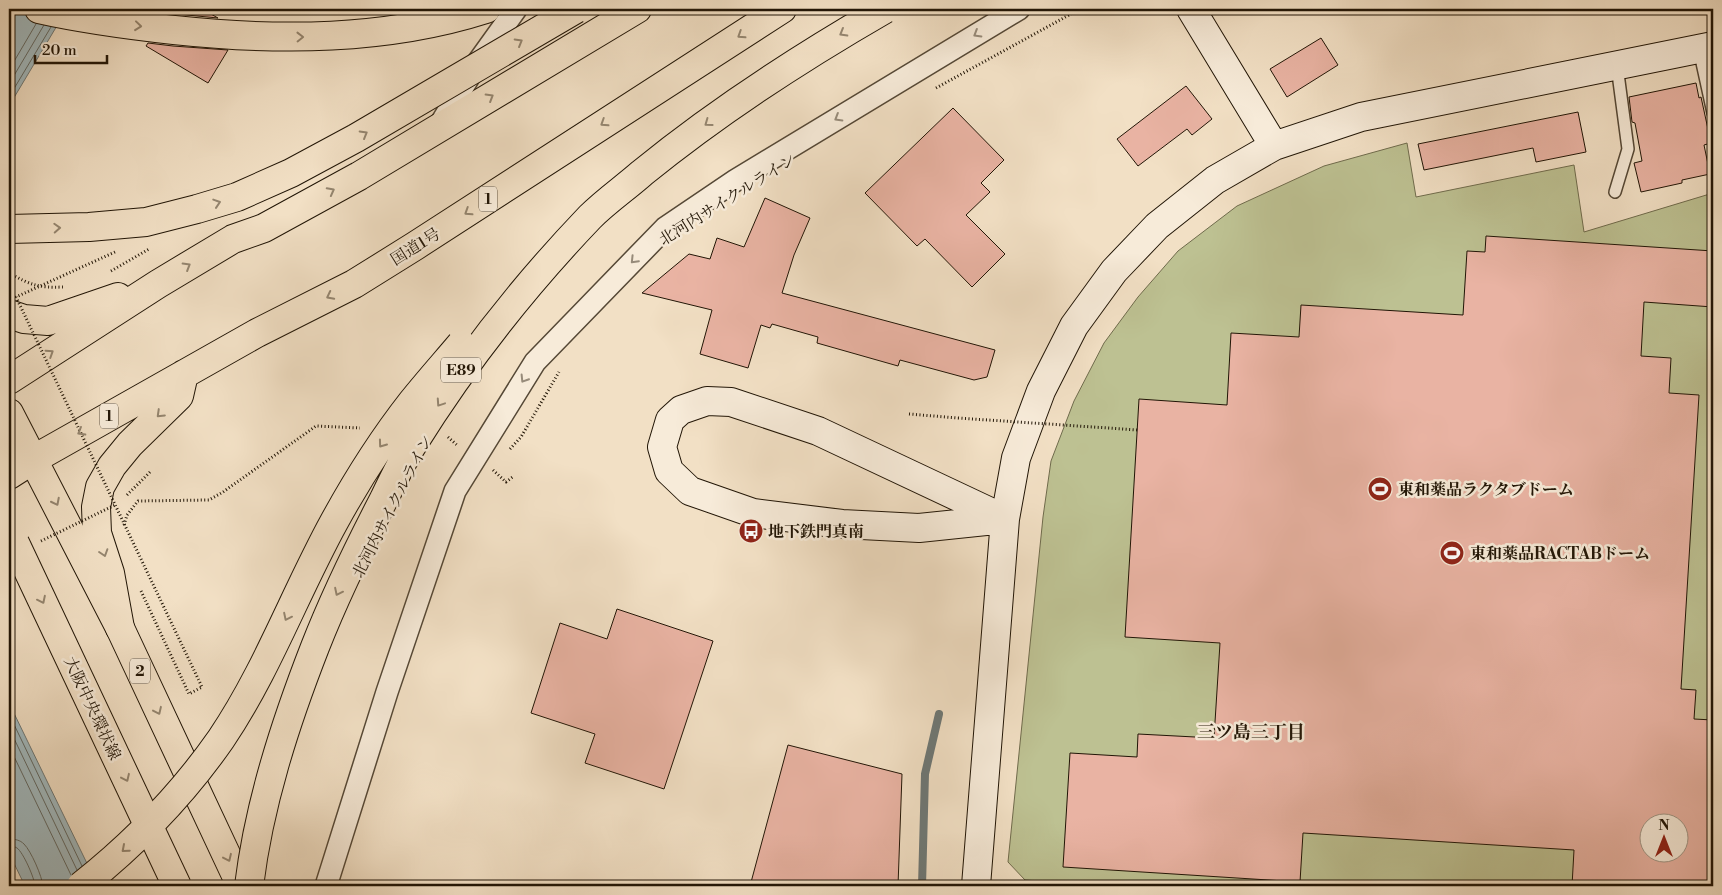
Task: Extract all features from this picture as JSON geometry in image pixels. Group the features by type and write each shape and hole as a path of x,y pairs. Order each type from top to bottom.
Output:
{"main road":[{"path":"39,9 125,25 198,33 271,37 338,36 393,29 486,9"},
{"path":"9,229 72,228 146,222 197,210 237,197 291,173 356,138 576,9"},
{"path":"9,380 158,284 233,239 264,228 359,176 636,9"},
{"name":"国道1号","path":"9,475 257,333 354,284 782,9"},
{"name":"E89","path":"81,886 137,839 181,790 221,739 254,683 334,522 373,456 412,403 461,344 520,281 592,215 669,152 750,93 832,39 885,9"},
{"name":"E89","path":"249,886 268,792 295,698 330,610 375,515 411,446 465,365 524,292 592,215"},
{"path":"9,314 24,319 48,320 158,284"},
{"path":"120,628 110,573 97,534 96,507 100,487 112,466 130,444 179,396 184,374"},
{"name":"2","path":"9,413 120,628 241,886"},
{"name":"大阪中央環状線","path":"9,531 177,886"}],"street":[{"path":"438,128 478,62 516,9"},
{"path":"326,886 387,692 455,491 483,464 535,362 665,228 736,180 1019,9"},
{"path":"1191,9 1274,146"},
{"path":"976,886 1005,519 1016,458 1041,391 1074,326 1114,272 1157,226 1215,180 1274,146 1361,117 1706,47"},
{"path":"707,402 731,402 818,431 1005,519 919,528 842,524 752,513 690,491 669,471 662,447 670,420 681,410 707,402"}],"lane":[{"path":"1706,47 1713,113"},
{"path":"1615,192 1628,150 1617,66"}],"path":[{"path":"935,89 1080,9"},
{"path":"115,252 16,297 202,687 190,694 141,590"},
{"path":"9,273 32,286"},
{"path":"509,450 521,437 560,371"},
{"path":"909,414 1138,430"},
{"path":"138,501 209,500 316,426 365,429"},
{"name":"北河内サイクルライン","path":"443,433 506,482 514,476"},
{"path":"483,464 498,463"},
{"path":"126,496 151,471"},
{"path":"35,544 115,505"}],"green space":[{"name":"東和薬品ラクタブドーム","path":"1407,143 1416,197 1574,165 1584,232 1713,193 1713,886 1110,886 1025,880 1008,862 1043,517 1051,461 1074,401 1104,343 1138,297 1178,251 1237,206 1324,166"}],"water":[{"path":"11,9 67,9 9,106 9,13"},
{"path":"9,703 98,886 25,886 9,853"}],"building":[{"path":"169,9 202,9 218,18 166,13"},
{"path":"1321,38 1338,65 1287,97 1270,69"},
{"path":"148,43 228,50 208,83 146,46"},
{"path":"1696,83 1711,143 1704,145 1710,174 1682,180 1682,183 1641,192 1634,163 1642,161 1635,123 1632,122 1629,97"},
{"path":"1186,86 1212,119 1192,135 1187,129 1138,166 1117,139"},
{"path":"953,108 1004,160 981,183 990,192 966,215 1005,254 972,287 925,239 917,246 865,193"},
{"path":"1578,112 1586,152 1536,162 1533,148 1424,170 1418,144"},
{"path":"765,198 810,218 794,255 782,293 995,350 987,377 974,380 900,360 898,366 817,343 818,337 772,324 770,328 761,325 748,368 700,354 712,310 642,293 689,254 710,259 717,238 744,247"},
{"name":"東和薬品ラクタブドーム","path":"1486,236 1713,251 1713,307 1644,302 1641,356 1671,358 1669,393 1699,395 1681,689 1696,690 1694,719 1713,720 1713,886 1572,886 1574,850 1303,833 1300,882 1063,867 1070,753 1137,757 1138,734 1214,738 1220,643 1125,637 1139,399 1227,405 1231,333 1299,337 1301,305 1463,315 1467,251 1485,252"},
{"path":"617,609 713,641 664,789 585,763 595,734 531,713 560,623 607,639"},
{"path":"788,745 902,774 898,886 750,886"}],"waterway":[{"path":"922,886 925,774 939,714"}],"place":[{"name":"東和薬品ラクタブドーム","path":"1380,489"},
{"name":"地下鉄門真南","path":"751,531"},
{"name":"東和薬品RACTABドーム","path":"1452,553"}],"district":[{"name":"三ツ島三丁目","path":"1251,732"}]}
